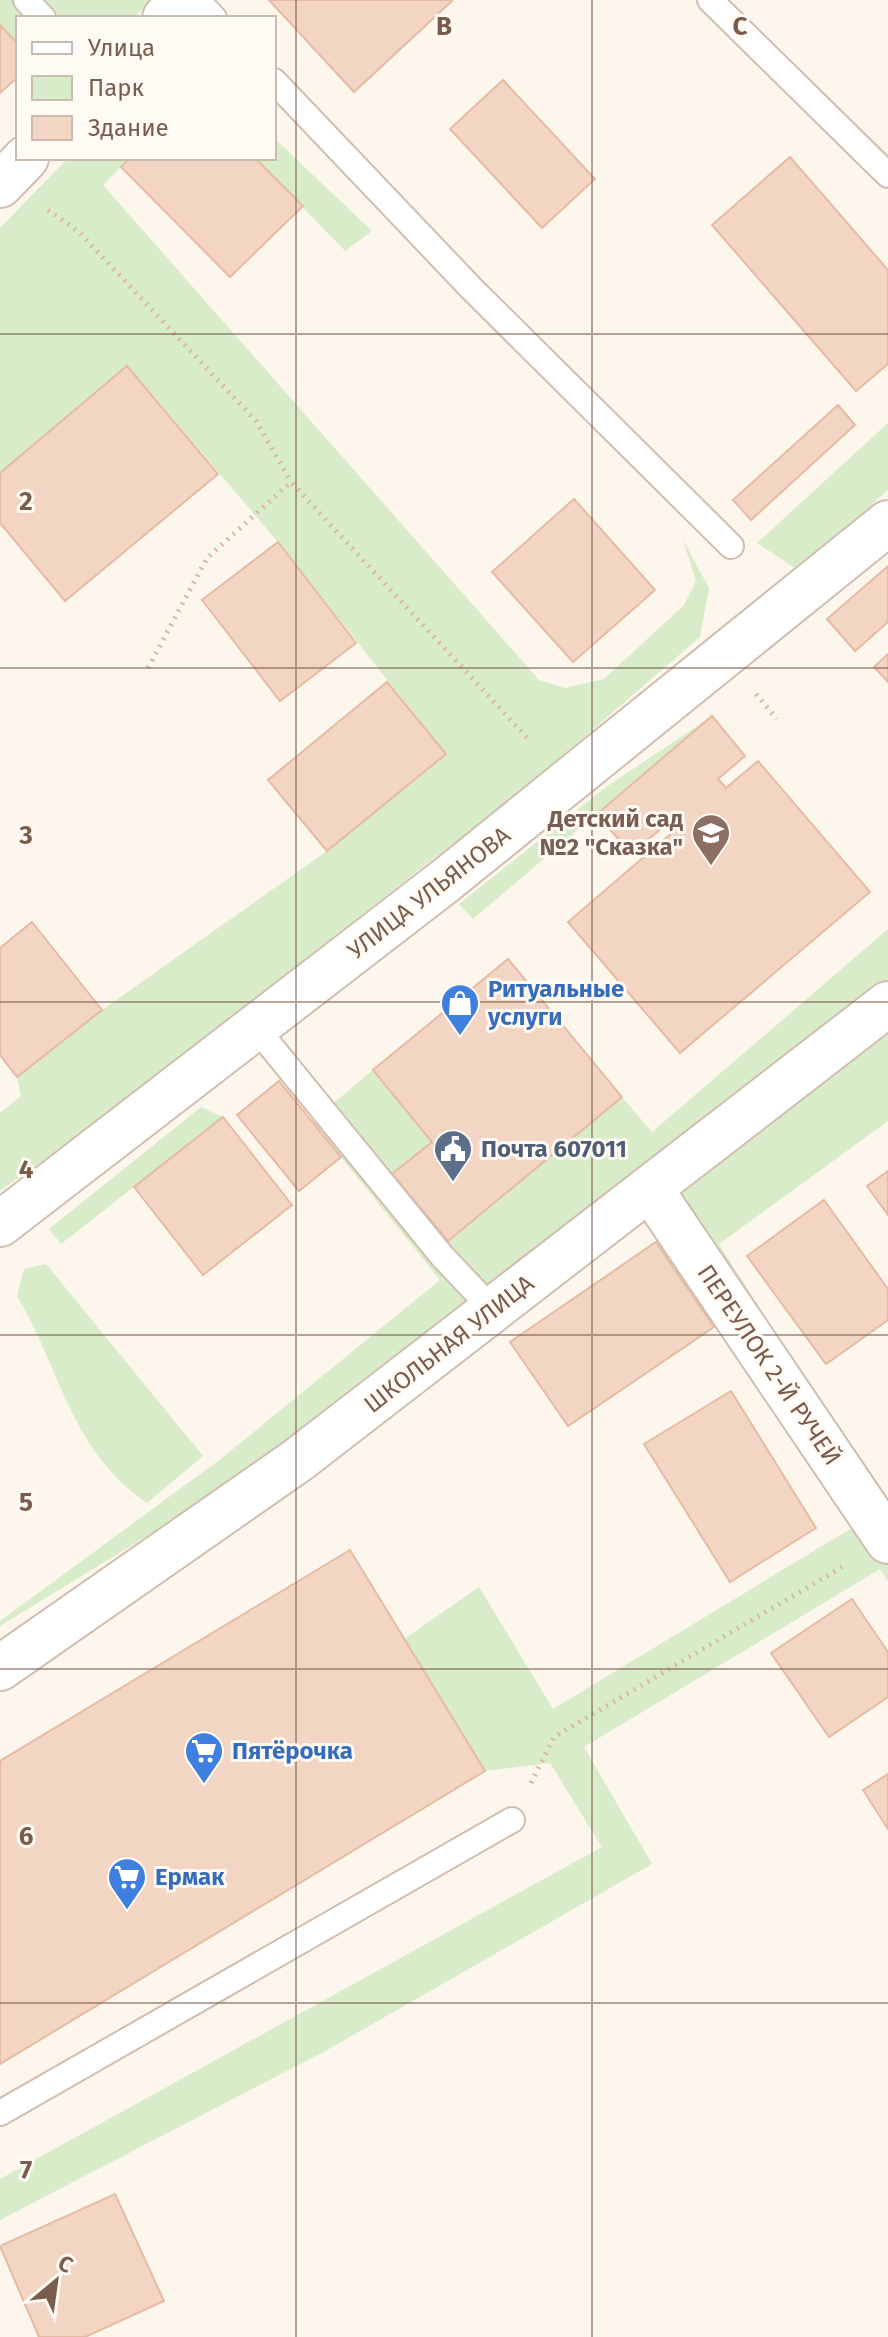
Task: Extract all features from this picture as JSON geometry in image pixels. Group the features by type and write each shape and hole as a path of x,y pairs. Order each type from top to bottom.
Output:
{"street":[{"path":"167,16 182,0"},
{"name":"УЛИЦА УЛЬЯНОВА","path":"0,1224 445,881 888,523"},
{"name":"ШКОЛЬНАЯ УЛИЦА","path":"0,1668 298,1460 888,1004"},
{"name":"ПЕРЕУЛОК 2-Й РУЧЕЙ","path":"651,1190 888,1540"}],"lane":[{"path":"26,0 41,16"},
{"path":"197,0 212,16"},
{"path":"710,0 888,175"},
{"path":"276,83 472,289 731,546"},
{"path":"256,1028 442,1256 493,1310"},
{"path":"0,2113 512,1820"}],"path":[{"path":"10,174 79,232 256,421 291,482 530,741"},
{"path":"148,668 207,558 291,482"},
{"path":"512,1820 554,1737 888,1540"}],"green space":[{"path":"0,0 151,0 136,16 16,16 16,42 0,25"},
{"path":"276,140 372,231 345,251 257,160 276,160"},
{"path":"66,160 128,160 103,185 539,680 565,688 604,679 684,605 696,581 683,540 709,588 700,637 538,777 95,1123 0,1191 0,1113 21,1096 17,1077 102,1010 327,851 446,754 278,542 128,366 0,473 0,228"},
{"path":"888,423 888,490 798,570 757,543"},
{"path":"712,716 473,919 459,904 606,787"},
{"path":"888,929 888,979 472,1305 240,1479 0,1626 0,1621 222,1458 440,1280 312,1121 373,1070 432,1142 392,1175 448,1241 622,1097 652,1132"},
{"path":"888,1029 888,1121 719,1244 888,1510 674,1200"},
{"path":"201,1107 223,1117 61,1244 49,1229"},
{"path":"46,1264 203,1456 147,1503 121,1481 83,1433 17,1296 24,1269"},
{"path":"855,1526 888,1557 888,1581 880,1569 584,1747 652,1864 327,2050 0,2220 0,2179 602,1847 550,1763 485,1771 404,1639 479,1587 553,1709"}],"building":[{"path":"269,0 451,0 452,1 354,92"},
{"path":"0,25 16,42 16,79 0,93"},
{"path":"503,80 595,179 542,228 450,129"},
{"path":"790,157 888,270 888,364 856,391 712,225"},
{"path":"128,160 257,160 303,206 230,277 121,167"},
{"path":"127,366 218,474 65,601 0,523 0,473"},
{"path":"838,405 855,425 751,520 733,500"},
{"path":"574,499 655,590 573,662 492,572"},
{"path":"278,542 356,643 280,701 202,600"},
{"path":"888,566 888,622 855,651 827,619"},
{"path":"888,654 888,682 874,667"},
{"path":"387,682 446,754 327,851 268,780"},
{"name":"Детский сад №2 \"Сказка\"","path":"712,716 745,756 718,779 726,788 758,761 870,892 680,1053 568,922 681,825 675,817 631,854 597,814"},
{"path":"32,922 102,1010 17,1077 0,1055 0,948"},
{"path":"508,959 622,1097 448,1241 392,1174 432,1142 373,1070"},
{"path":"279,1081 341,1157 299,1191 237,1115"},
{"path":"223,1117 292,1205 203,1275 134,1187"},
{"path":"888,1171 888,1215 867,1186"},
{"path":"824,1200 888,1289 888,1320 826,1364 747,1256"},
{"path":"656,1242 714,1327 568,1426 510,1342"},
{"path":"731,1391 816,1528 730,1582 644,1444"},
{"name":"Ермак","path":"350,1550 485,1771 0,2064 0,1761"},
{"path":"852,1599 888,1652 888,1697 829,1737 771,1653"},
{"path":"888,1774 888,1829 863,1790"},
{"path":"115,2194 164,2301 85,2337 39,2337 0,2246"}],"place":[{"name":"Детский сад №2 \"Сказка\"","path":"711,867"},
{"name":"Ритуальные услуги","path":"460,1037"},
{"name":"Почта 607011","path":"453,1183"},
{"name":"Пятёрочка","path":"204,1785"},
{"name":"Ермак","path":"127,1911"}]}
